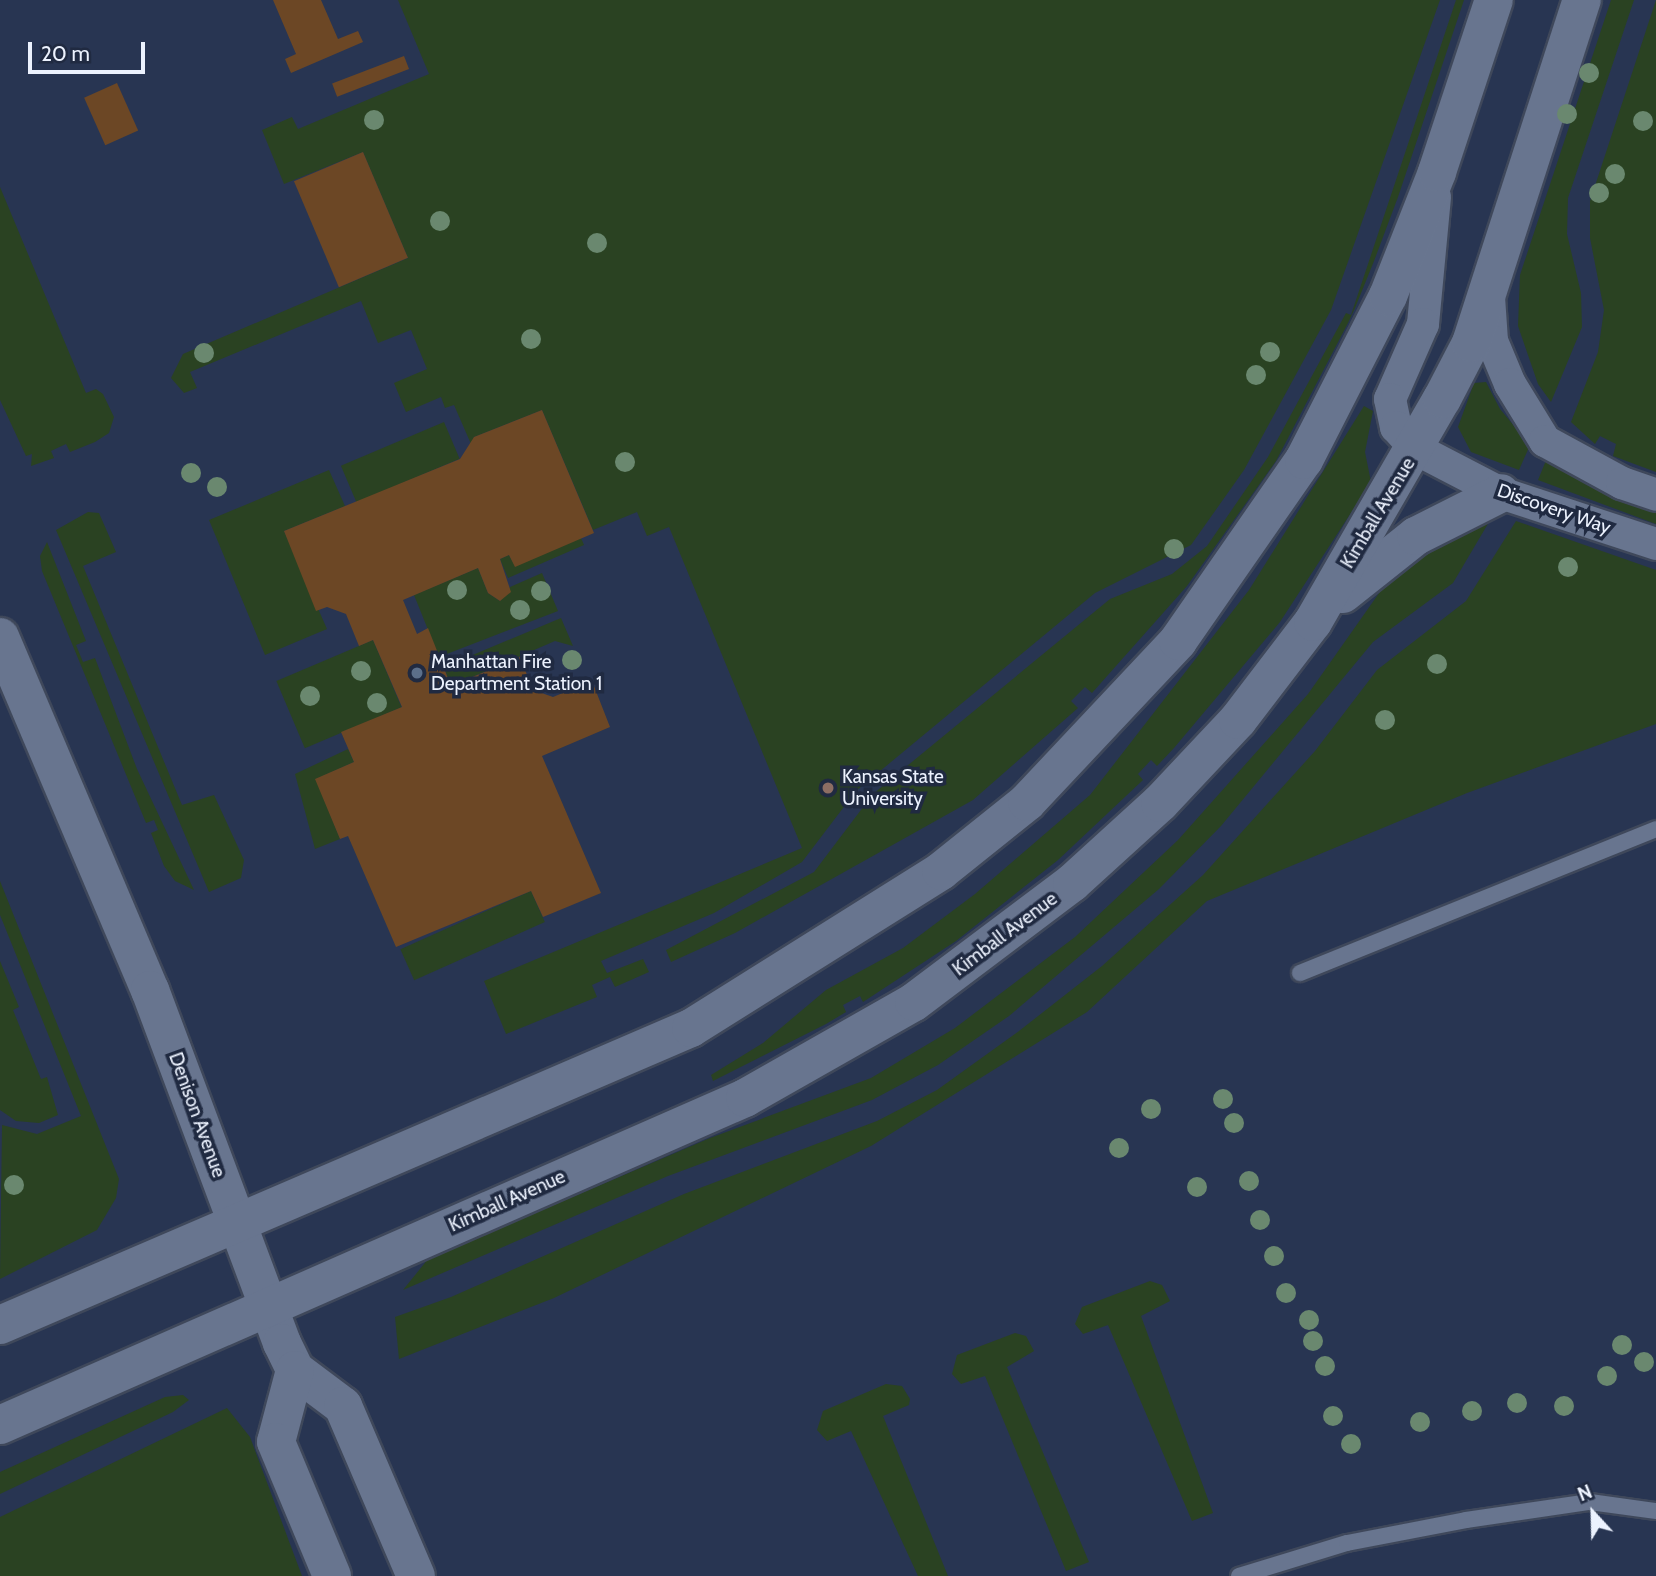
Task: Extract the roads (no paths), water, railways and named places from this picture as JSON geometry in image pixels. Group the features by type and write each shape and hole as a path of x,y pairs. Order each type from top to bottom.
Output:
{"main road":[{"path":"0,1325 691,1028 941,871 1027,802 1178,641 1266,519 1352,371 1437,172 1494,0"},
{"name":"Kimball Avenue","path":"0,1425 745,1098 914,1002 1062,891 1160,803 1238,720 1313,622 1416,449 1471,343 1488,283 1582,0"},
{"path":"1313,622 1407,542 1501,493"},
{"name":"Denison Avenue","path":"0,636 150,990 268,1307 295,1370 343,1406 416,1576"},
{"path":"295,1370 276,1442 332,1576"}],"street":[{"name":"Discovery Way","path":"1437,172 1423,324 1390,399 1396,427 1416,449 1501,493 1656,544"},
{"path":"1488,283 1492,341 1510,384 1545,441 1622,483 1656,495"}],"lane":[{"path":"1300,973 1656,829"},
{"path":"1239,1576 1347,1544 1466,1520 1590,1502 1656,1511"}],"place":[{"name":"Manhattan Fire Department Station 1","path":"417,673"},
{"name":"Kansas State University","path":"828,788"}]}
